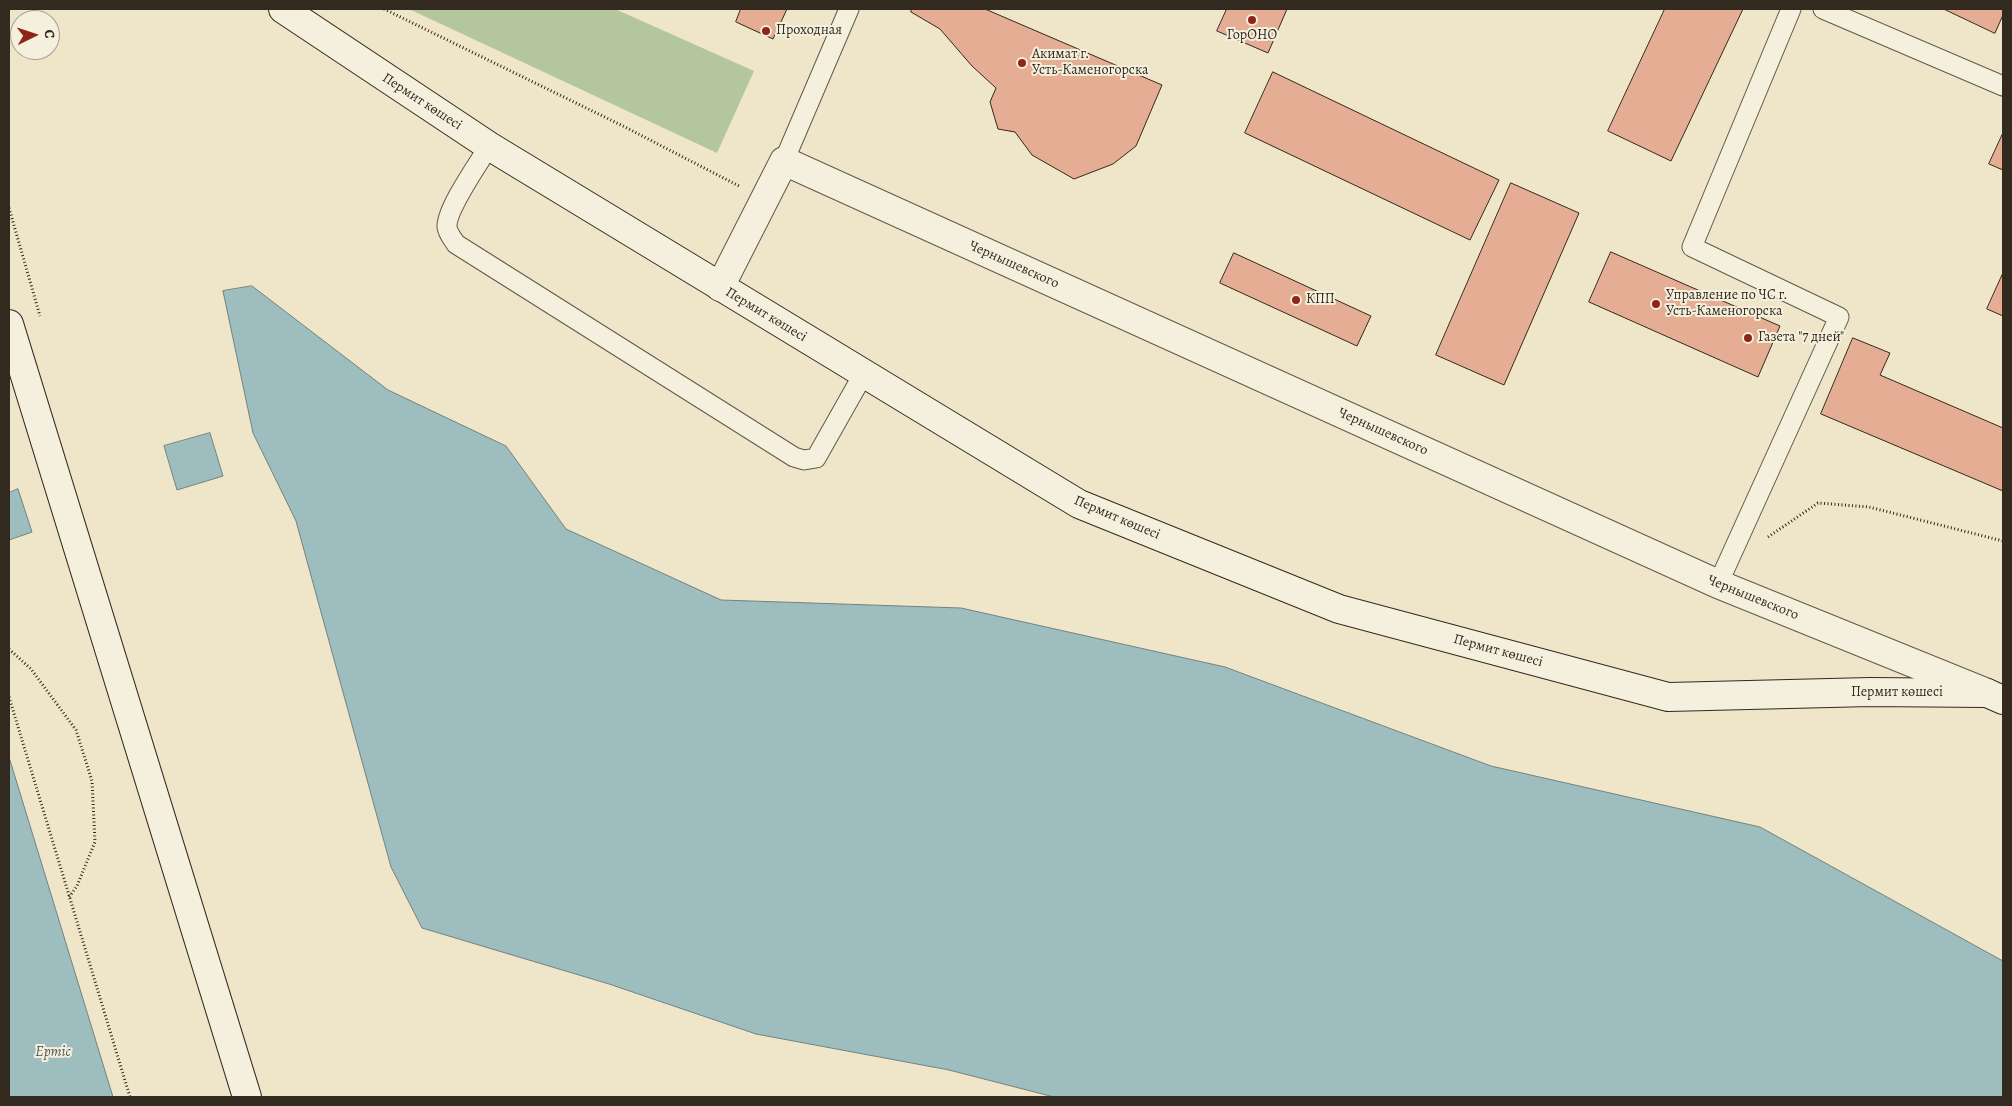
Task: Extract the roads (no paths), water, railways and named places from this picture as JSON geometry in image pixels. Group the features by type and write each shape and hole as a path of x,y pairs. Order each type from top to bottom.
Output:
{"main road":[{"name":"Пермит көшесі","path":"283,9 489,146 1079,504 1339,608 1668,697 1870,692 1995,696"},
{"path":"720,287 784,161"},
{"name":"Чернышевского","path":"784,161 1718,584 1995,696"},
{"path":"9,324 248,1097"}],"lane":[{"path":"784,161 849,9"},
{"path":"1718,584 1839,317 1692,247 1791,9"},
{"path":"1823,9 2002,83"},
{"path":"489,146 449,213 447,227 456,244 794,457 804,460 816,458 864,373"}],"water":[{"path":"252,286 388,390 506,446 566,529 721,600 961,608 1225,667 1491,766 1760,827 2003,961 2003,1097 1054,1097 949,1070 756,1034 609,984 422,928 391,867 296,521 253,433 223,291"},
{"path":"210,433 223,476 177,490 164,446"},
{"path":"18,489 32,532 9,540 9,493"},
{"name":"Ертіс","path":"9,757 113,1097 9,1097"}],"place":[{"name":"ГорОНО","path":"1252,20"},
{"name":"Проходная","path":"766,31"},
{"name":"Акимат г. Усть-Каменогорска","path":"1022,63"},
{"name":"КПП","path":"1296,300"},
{"name":"Управление по ЧС г. Усть-Каменогорска","path":"1656,304"},
{"name":"Газета \"7 дней\"","path":"1748,338"}]}
